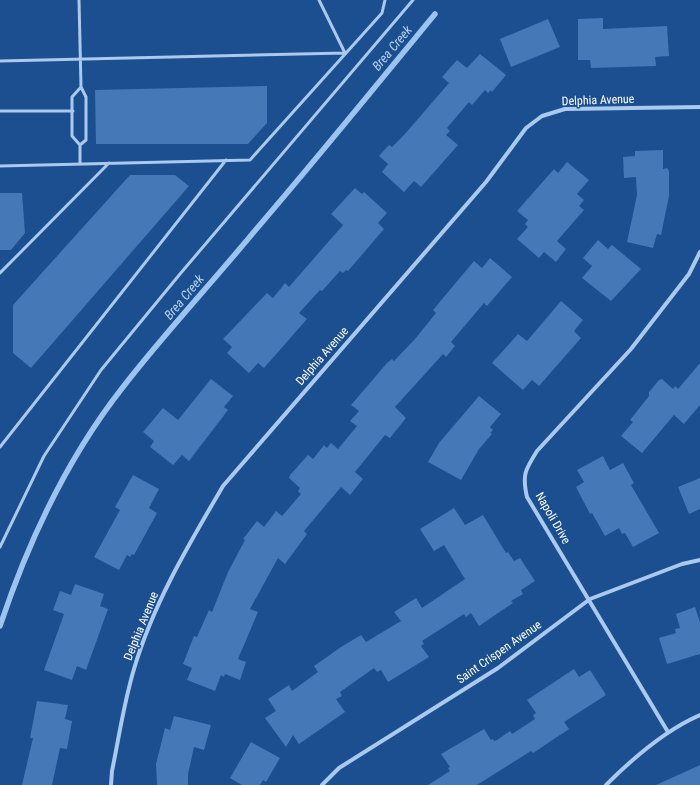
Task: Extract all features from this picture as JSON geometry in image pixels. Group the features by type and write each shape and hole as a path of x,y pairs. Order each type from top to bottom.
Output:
{"street":[{"name":"Delphia Avenue","path":"111,785 112,771 134,670 154,614 190,541 223,486 481,188 526,128 542,116 565,109 700,107"},
{"name":"Napoli Drive","path":"668,732 590,599 527,497 524,481 528,465 537,451 631,349 689,274 700,252"},
{"name":"Saint Crispen Avenue","path":"322,785 339,768 498,668 590,599 682,564 700,560"},
{"path":"606,785 623,768 668,732 700,714"}],"lane":[{"path":"79,0 80,60 82,87 86,97 86,140 80,145"},
{"path":"319,0 345,53"},
{"path":"0,166 250,160 382,12 385,0"},
{"path":"0,547 44,456 101,370 180,274 413,0"},
{"path":"0,61 345,53"},
{"path":"80,164 80,145 72,136 72,97 82,87"},
{"path":"0,111 73,111"},
{"path":"0,447 226,160"},
{"path":"0,274 109,163"}],"building":[{"path":"603,18 603,29 667,26 669,56 655,57 656,66 591,68 590,60 578,60 578,19"},
{"path":"548,19 560,47 511,67 500,39"},
{"path":"480,54 506,75 492,92 491,90 488,93 485,90 472,105 469,102 447,128 450,131 446,135 458,145 421,187 414,181 404,192 382,172 388,164 379,156 389,145 392,147 404,135 449,83 442,77 457,60 467,68"},
{"path":"267,86 267,123 248,144 96,144 95,90"},
{"path":"663,150 663,169 667,168 669,171 669,196 661,235 657,234 653,248 627,242 637,195 636,177 624,178 623,157 635,156 635,151"},
{"path":"567,162 589,180 577,194 584,200 579,206 584,210 557,241 566,249 556,262 544,252 539,258 517,239 528,227 525,224 528,220 517,211 554,169 558,173"},
{"path":"130,175 175,175 189,186 31,368 13,353 13,305"},
{"path":"355,188 362,194 364,192 387,213 378,223 384,229 348,271 346,270 343,273 340,271 299,313 307,319 264,368 258,363 249,373 227,353 232,347 223,339 267,293 273,298 285,283 289,287 343,225 331,214"},
{"path":"0,193 22,193 25,233 11,250 0,250"},
{"path":"598,240 608,249 612,245 641,269 611,301 582,278 592,266 583,258"},
{"path":"490,258 512,277 487,306 484,303 451,342 455,346 446,357 443,354 395,407 406,418 390,438 385,435 355,472 363,479 350,495 341,487 304,531 307,534 285,564 278,558 250,609 258,612 238,659 246,662 240,680 225,674 224,677 221,675 215,691 187,680 192,668 183,664 194,636 197,637 209,610 212,612 228,572 245,540 243,539 257,521 264,527 276,511 282,516 301,494 298,491 300,488 289,478 290,475 308,455 313,459 324,445 327,448 331,443 338,449 357,426 350,421 359,411 351,405 387,363 392,359 394,361 415,339 436,313 433,310 474,261 482,268"},
{"path":"561,301 583,320 574,331 581,338 539,386 532,380 523,390 492,363 518,334 527,341"},
{"path":"700,363 700,405 684,424 674,415 642,453 621,436 633,422 630,420 649,396 649,392 659,380 662,379 673,389 675,386 678,389"},
{"path":"211,379 233,396 224,407 228,410 189,461 182,455 173,465 150,447 154,441 143,432 163,408 178,420"},
{"path":"479,396 501,414 490,427 493,430 490,433 492,434 479,449 461,480 428,462 439,443"},
{"path":"603,456 610,470 623,463 634,483 631,485 659,533 633,547 625,533 622,534 619,528 605,536 592,513 590,514 576,487 584,482 577,470"},
{"path":"133,475 159,489 149,508 157,513 134,555 132,554 130,557 127,555 119,570 94,557 120,510 115,507"},
{"path":"700,478 700,509 689,514 678,487"},
{"path":"454,508 465,525 483,515 506,553 508,552 514,561 520,558 535,581 521,590 523,594 511,601 513,603 479,626 471,613 466,617 464,614 422,641 424,644 421,646 429,657 388,682 381,670 377,672 374,668 340,692 342,696 336,699 345,712 299,744 293,735 286,747 265,718 276,711 268,699 289,685 292,691 318,672 314,666 361,635 366,642 401,621 394,612 416,598 422,608 465,579 444,545 434,551 420,529"},
{"path":"75,584 104,594 100,606 108,609 86,670 77,666 72,680 44,670 64,614 53,610 60,591 71,595"},
{"path":"695,607 700,622 700,654 667,664 659,638 676,633 675,629 680,628 676,614"},
{"path":"574,669 579,677 590,670 606,695 564,722 569,729 533,753 531,751 477,785 428,785 450,771 448,768 450,767 441,754 484,729 491,740 493,739 494,741 510,731 512,734 535,719 533,715 536,713 527,700"},
{"path":"37,701 68,705 65,719 72,721 67,749 60,748 52,785 22,785 33,738 30,738"},
{"path":"174,716 211,725 204,750 194,747 188,774 188,785 157,785 156,764 165,728 170,730"},
{"path":"251,742 280,758 266,782 263,780 260,785 242,785 230,778"},
{"path":"700,765 700,785 656,785"}],"waterway":[{"name":"Brea Creek","path":"0,626 23,563 51,501 67,471 103,414 155,348 299,179 435,14"}]}
